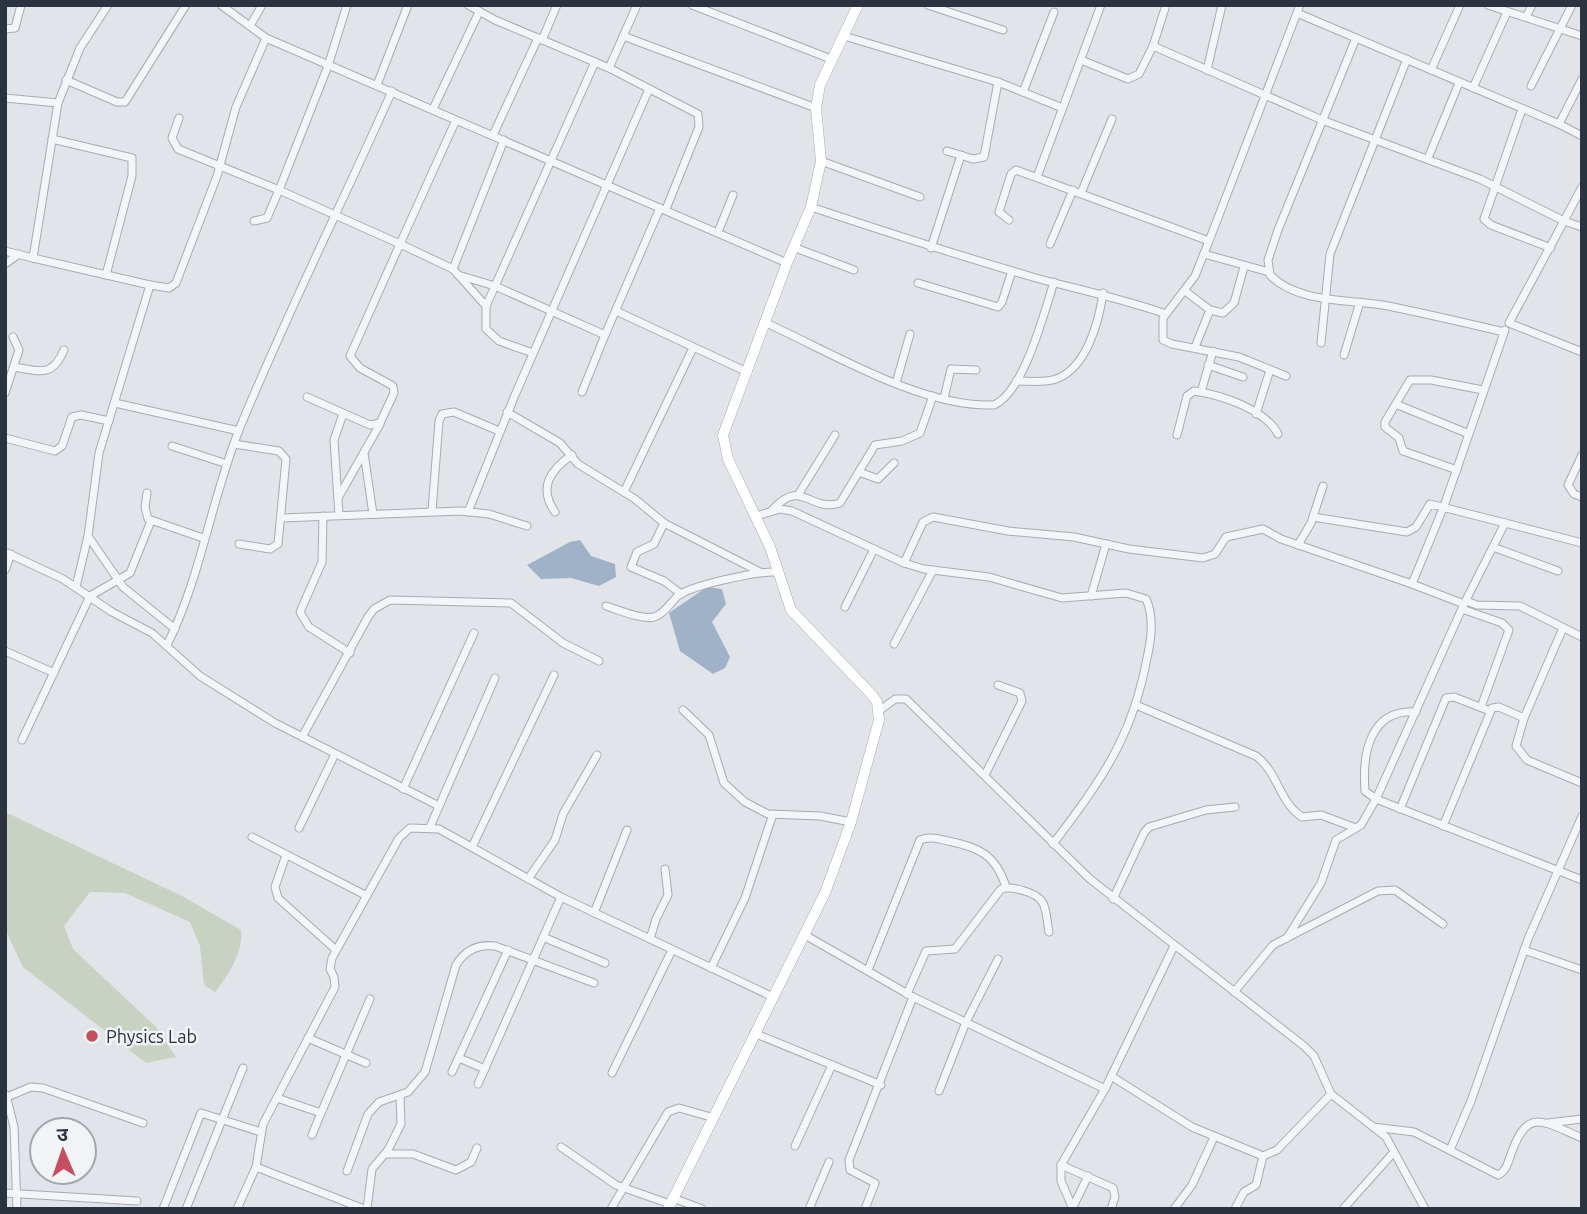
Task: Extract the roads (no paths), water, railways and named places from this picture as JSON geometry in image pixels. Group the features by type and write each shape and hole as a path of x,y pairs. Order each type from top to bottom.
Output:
{"street":[{"path":"5,29 15,29 21,5"},
{"path":"33,258 57,109 80,48 108,5"},
{"path":"66,80 117,102 125,102 186,5"},
{"path":"221,5 266,38 787,263"},
{"path":"250,26 262,5"},
{"path":"254,221 267,218 328,66 347,5"},
{"path":"377,85 408,5"},
{"path":"468,5 609,68 691,107 698,114 699,121 663,209 582,392"},
{"path":"493,135 557,5"},
{"path":"609,68 636,5"},
{"path":"692,5 831,59"},
{"path":"670,1204 753,1032 825,893 851,822 876,737 879,710 872,695 790,610 770,547 724,449 726,423 793,247 811,207 821,161 816,108 820,85 858,5"},
{"path":"928,5 1003,30"},
{"path":"1037,177 1060,107 1101,5"},
{"path":"1081,60 1128,79 1139,74 1153,47 1166,5"},
{"path":"1206,70 1222,5"},
{"path":"1432,70 1460,5"},
{"path":"1488,5 1582,36"},
{"path":"1526,17 1532,5"},
{"path":"1531,86 1572,5"},
{"path":"1286,376 1239,357 1171,344 1163,340 1161,324 1185,291 1204,254 1299,9 1356,37 1582,136"},
{"path":"433,109 479,12"},
{"path":"1024,92 1054,12"},
{"path":"1473,88 1507,12"},
{"path":"623,36 816,108"},
{"path":"844,36 998,82 1060,107"},
{"path":"1269,272 1268,260 1278,230 1356,37"},
{"path":"5,251 149,285 169,288 176,283 220,167 236,107 266,38"},
{"path":"1153,47 1322,120 1428,158 1582,227"},
{"path":"1321,343 1330,254 1407,59"},
{"path":"533,354 491,336 484,323 485,306 595,62"},
{"path":"1559,124 1582,79"},
{"path":"947,150 973,159 984,157 998,82"},
{"path":"1428,158 1459,83"},
{"path":"468,512 507,412 649,89"},
{"path":"167,645 190,593 204,538 239,431 392,91"},
{"path":"5,99 57,109"},
{"path":"1522,109 1484,216 1486,222 1551,248"},
{"path":"179,118 172,138 173,146 400,244 455,272 553,309 605,335"},
{"path":"1050,244 1112,119"},
{"path":"338,498 365,453 394,393 393,386 360,368 350,356 456,120"},
{"path":"52,139 132,158 132,176 106,275"},
{"path":"455,272 504,140"},
{"path":"931,248 961,155"},
{"path":"821,161 920,197"},
{"path":"1009,220 999,212 1010,174 1016,170 1209,241"},
{"path":"1412,584 1444,506 1504,332 1582,187"},
{"path":"718,232 733,195"},
{"path":"811,207 931,248 1102,293 1166,314"},
{"path":"793,247 854,270"},
{"path":"5,264 19,254"},
{"path":"1204,254 1269,272 1282,284 1298,292 1504,332"},
{"path":"1185,291 1210,310 1223,313 1230,308 1244,267"},
{"path":"918,283 998,307 1012,271"},
{"path":"455,272 485,306"},
{"path":"764,322 896,383 933,396 995,405 1010,393 1016,381 1054,282"},
{"path":"76,587 88,536 95,471 149,285"},
{"path":"1016,381 1049,381 1068,372 1097,326 1102,293"},
{"path":"1344,355 1360,302"},
{"path":"1195,347 1210,310"},
{"path":"616,311 745,371"},
{"path":"1509,324 1582,352"},
{"path":"896,383 910,334"},
{"path":"5,393 19,350 13,337"},
{"path":"624,492 693,348"},
{"path":"14,367 47,371 56,366 64,350"},
{"path":"1201,392 1213,351"},
{"path":"1208,366 1243,377"},
{"path":"944,398 951,369 976,370"},
{"path":"1256,414 1270,370"},
{"path":"1457,470 1403,451 1399,438 1384,424 1398,405 1406,384 1417,379 1483,390"},
{"path":"1177,435 1187,396 1194,391 1256,414 1273,425 1278,434"},
{"path":"771,512 783,498 798,495 828,505 840,503 875,445 913,438 920,433 933,396"},
{"path":"307,397 370,425 380,423"},
{"path":"115,403 239,431"},
{"path":"1398,405 1469,434"},
{"path":"432,511 439,421 442,414 454,412 499,431"},
{"path":"507,412 560,443 578,464 624,492 664,523 760,572"},
{"path":"339,515 335,433 343,414"},
{"path":"5,438 55,451 62,446 72,417 81,415 109,421"},
{"path":"798,495 835,435"},
{"path":"234,444 284,454 280,541 275,547 239,544"},
{"path":"172,446 227,464"},
{"path":"365,453 373,514"},
{"path":"555,512 547,500 545,489 559,466 572,455"},
{"path":"1582,455 1568,485 1573,494 1582,497"},
{"path":"859,472 878,479 894,463"},
{"path":"1298,545 1313,517 1323,486"},
{"path":"148,493 145,514 151,521 204,538"},
{"path":"1313,517 1407,532 1416,527 1428,504 1582,543"},
{"path":"282,518 432,511 468,512 501,516 527,526"},
{"path":"756,516 792,511 904,563 933,570 989,577 1062,598 1126,593 1140,596 1149,605 1149,649 1136,705 1109,767 1053,844"},
{"path":"323,516 322,562 300,612 309,627 350,653"},
{"path":"904,563 923,522 933,517 1007,531 1073,537 1203,558 1215,554 1226,537 1263,529 1298,545 1412,584 1502,623 1509,630 1481,707"},
{"path":"22,740 90,596 130,573 151,521"},
{"path":"664,523 654,544 637,552 631,567 664,581 681,594"},
{"path":"1287,938 1321,883 1336,840 1344,833 1358,828 1376,799 1464,605 1505,523"},
{"path":"88,536 118,581 175,629"},
{"path":"1091,596 1106,544"},
{"path":"1493,547 1558,571"},
{"path":"845,607 874,549"},
{"path":"5,569 8,553 76,587 167,645 200,676 302,737 437,804"},
{"path":"894,644 933,570"},
{"path":"606,606 655,617 681,594 760,572 776,572"},
{"path":"302,737 368,617 381,604 398,600 482,601 517,606 564,643 600,661"},
{"path":"1464,605 1520,606 1582,637"},
{"path":"1563,628 1524,718 1517,741 1522,756 1582,783"},
{"path":"403,789 474,633"},
{"path":"6,655 54,673"},
{"path":"472,847 554,675"},
{"path":"430,827 437,804 495,678"},
{"path":"985,775 1022,701 1020,693 998,685"},
{"path":"1400,809 1442,703 1450,696 1490,711"},
{"path":"879,710 895,699 906,699 1053,844 1113,899 1310,1051 1331,1094 1386,1138 1425,1209"},
{"path":"1136,705 1256,756 1268,766 1291,807 1303,817 1321,815 1358,828"},
{"path":"1444,826 1490,711 1499,707 1524,718"},
{"path":"683,710 709,735 720,775 730,790 757,809 773,814 827,816 851,822"},
{"path":"1416,712 1401,711 1386,717 1371,738 1365,785 1368,794 1582,880"},
{"path":"299,828 335,754"},
{"path":"528,879 553,844 563,814 597,755"},
{"path":"1113,899 1149,827 1206,810 1235,807"},
{"path":"711,968 745,898 773,814"},
{"path":"1450,1150 1471,1101 1524,950 1582,816"},
{"path":"237,1209 256,1167 261,1132 276,1098 335,987 330,963 404,832 410,828 430,827 472,847 561,897 771,996"},
{"path":"594,913 627,830"},
{"path":"252,837 367,896"},
{"path":"868,971 920,840 930,837 977,847 987,856 1006,887"},
{"path":"286,855 275,887 278,898 336,950"},
{"path":"650,939 668,895 665,869"},
{"path":"865,1209 875,1184 850,1170 848,1164 881,1085 926,951 956,949 997,892 1006,887 1020,890 1042,902 1049,932"},
{"path":"1234,992 1270,948 1384,890 1395,890 1443,924"},
{"path":"478,1084 561,897"},
{"path":"805,934 910,995 1105,1089"},
{"path":"542,937 605,963"},
{"path":"347,1171 368,1114 379,1102 400,1096 416,1085 425,1072 460,958 479,946 508,950 594,983"},
{"path":"1073,1208 1061,1181 1061,1165 1105,1089 1174,946"},
{"path":"452,1072 508,950"},
{"path":"612,1073 672,950"},
{"path":"1524,950 1582,970"},
{"path":"939,1091 966,1022 998,959"},
{"path":"312,1135 370,999"},
{"path":"753,1032 881,1085"},
{"path":"308,1038 366,1063"},
{"path":"458,1058 485,1069"},
{"path":"795,1146 832,1065"},
{"path":"186,1209 243,1068"},
{"path":"1111,1076 1183,1122 1264,1156 1277,1150 1331,1094"},
{"path":"17,1209 14,1127 6,1095 31,1087 43,1088 143,1123"},
{"path":"256,1167 366,1209 370,1174 385,1154 401,1124 400,1096"},
{"path":"276,1098 321,1113"},
{"path":"611,1209 668,1112 679,1108 712,1117"},
{"path":"163,1209 198,1115 204,1112 261,1132"},
{"path":"1373,1126 1405,1129 1498,1175 1505,1170 1522,1127 1582,1119"},
{"path":"1547,1123 1582,1138"},
{"path":"1174,1209 1192,1185 1214,1137"},
{"path":"385,1154 413,1154 456,1170 471,1162 477,1147"},
{"path":"561,1147 622,1187 670,1204 702,1209"},
{"path":"1356,1209 1345,1206 1394,1152"},
{"path":"1235,1209 1244,1192 1256,1185 1264,1156"},
{"path":"809,1209 829,1162"},
{"path":"1061,1165 1113,1188 1115,1197 1111,1209"},
{"path":"1073,1208 1088,1176"},
{"path":"5,1193 137,1201"}],"water":[{"path":"580,540 591,556 615,564 616,577 599,586 571,578 541,579 527,565 570,542"},
{"path":"707,587 722,589 726,604 712,622 730,657 725,668 713,674 680,651 669,613"}],"place":[{"name":"Physics Lab","path":"92,1036"}]}
